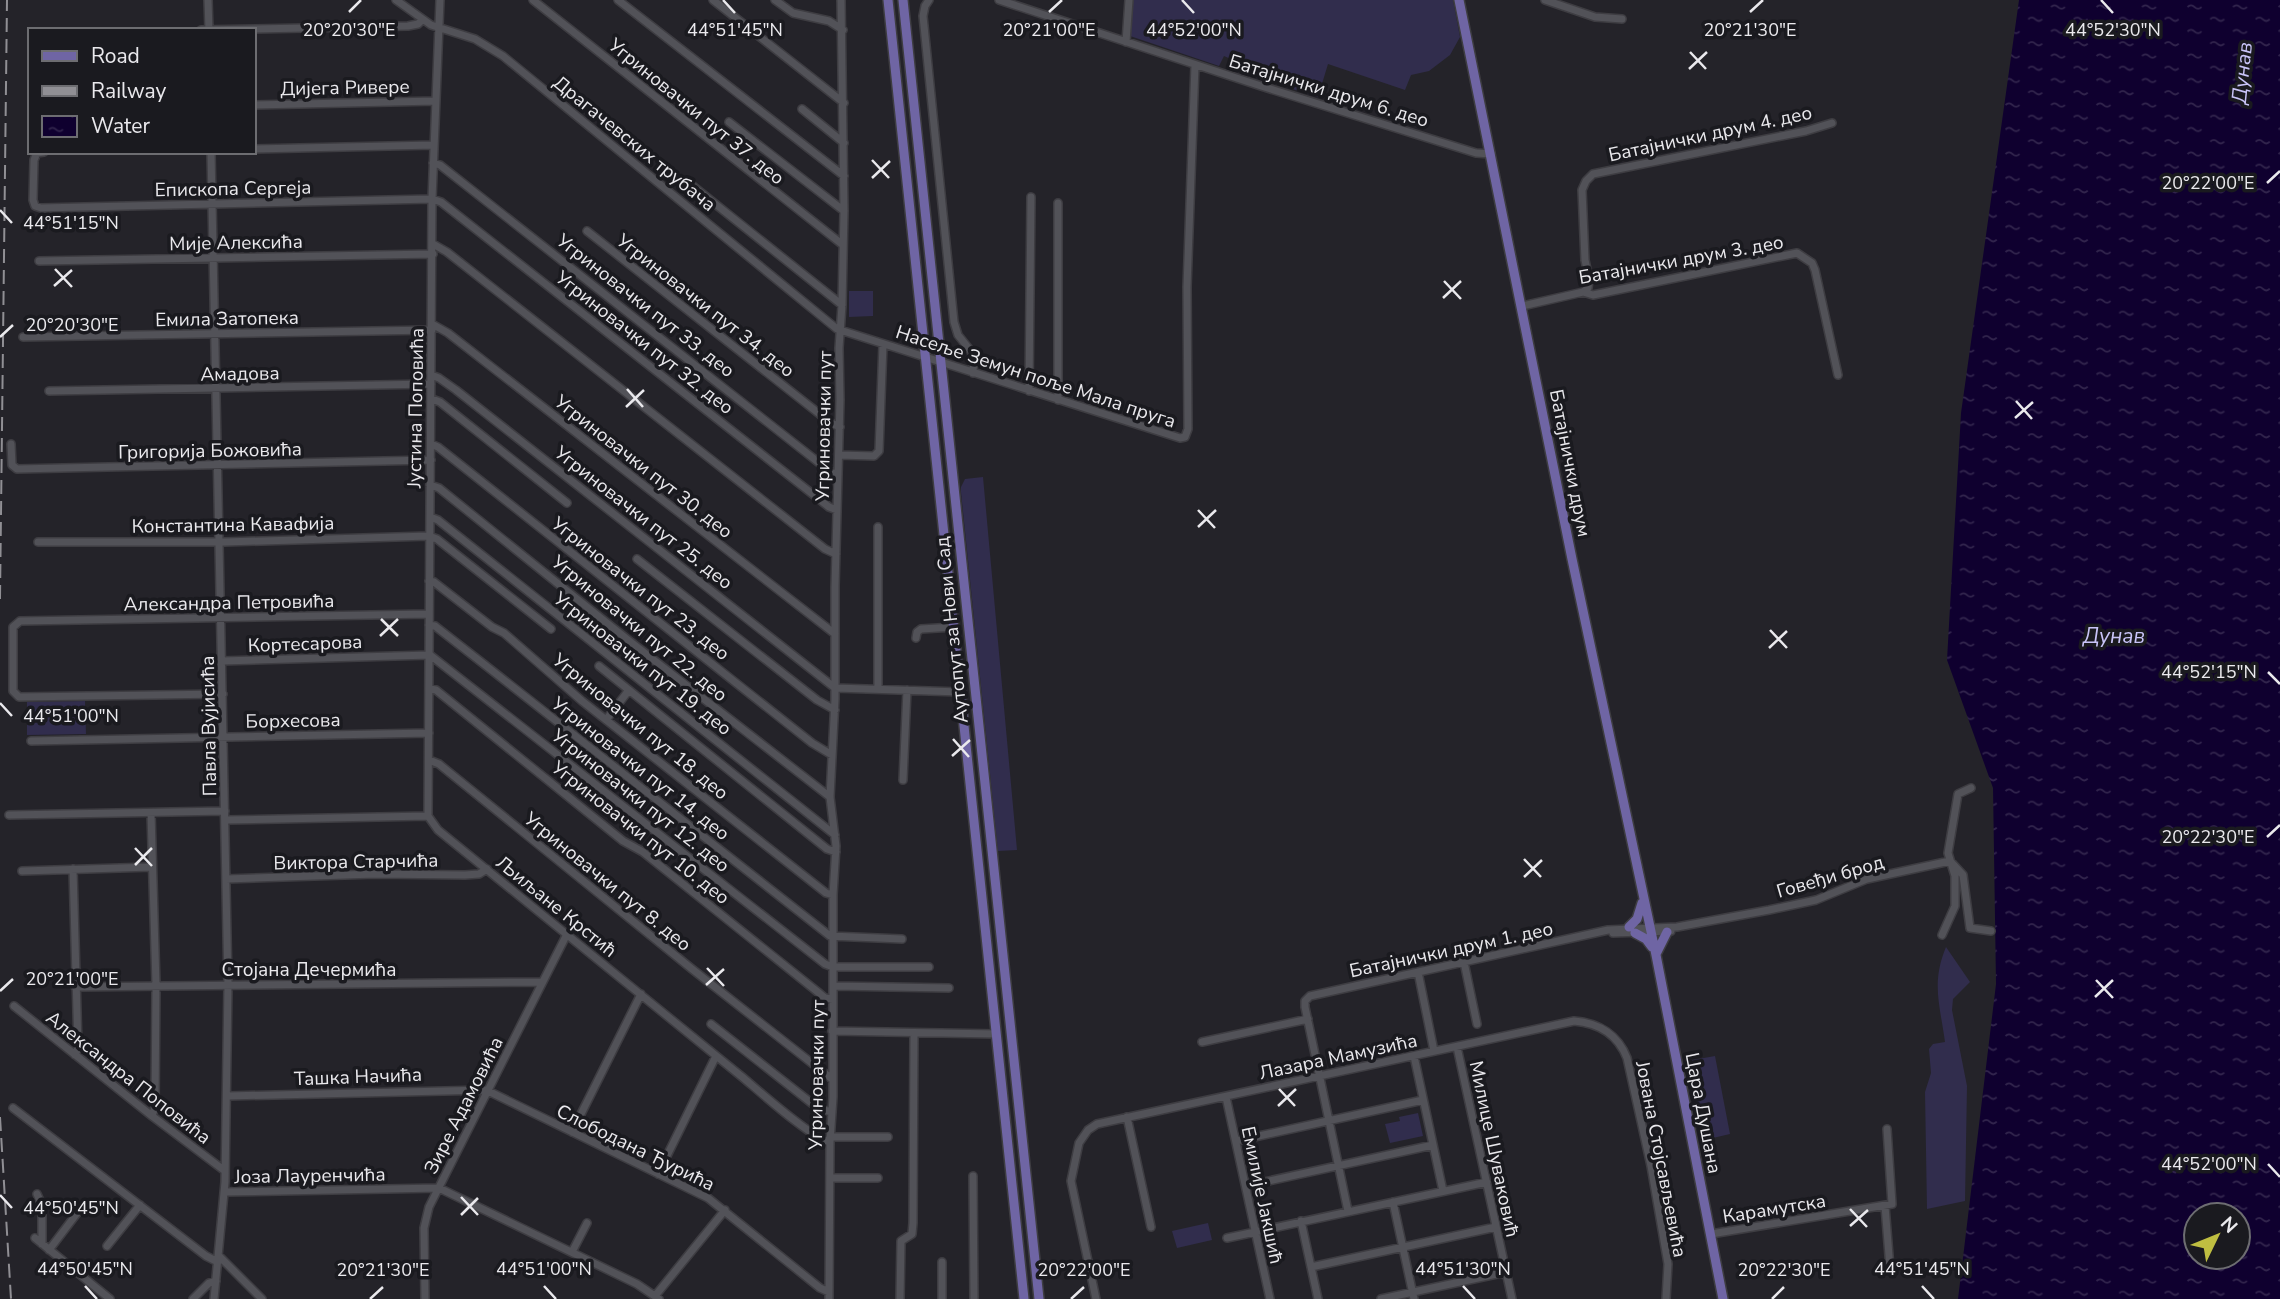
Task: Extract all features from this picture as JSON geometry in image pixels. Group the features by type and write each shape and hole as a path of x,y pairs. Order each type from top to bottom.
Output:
{"main road":[{"name":"Аутопут за Нови Сад","path":"888,0 1024,1299"},
{"name":"Аутопут за Нови Сад","path":"903,0 1039,1299"},
{"name":"Батајнички друм","path":"1460,0 1650,930"},
{"path":"1643,898 1632,930 1646,939 1656,955"},
{"name":"Цара Душана","path":"1650,930 1723,1299"},
{"path":"1656,955 1661,939 1667,932"}],"street":[{"path":"208,0 209,28"},
{"name":"Драгачевских трубача","path":"396,0 422,20 475,39 503,56 841,331"},
{"name":"Јустина Поповића","path":"428,816 432,199 441,29 440,0"},
{"name":"Угриновачки пут 37. део","path":"533,0 843,245"},
{"path":"618,0 844,176"},
{"path":"713,0 844,103"},
{"path":"775,0 793,13 829,21 844,30"},
{"name":"Угриновачки пут","path":"829,1296 834,986 832,937 836,852 830,797 835,710 839,348 844,211 844,30 841,0"},
{"path":"929,0 923,16 954,322 958,335 974,355 973,373"},
{"name":"Батајнички друм 6. део","path":"999,0 1195,65 1465,149 1490,154"},
{"path":"1126,42 1129,0"},
{"path":"1545,0 1595,16 1622,19"},
{"path":"256,29 408,26 418,24 422,20"},
{"name":"Насеље Земун поље Мала пруга","path":"841,331 1175,438 1185,437 1195,65"},
{"name":"Дијега Ривере","path":"256,105 436,101"},
{"path":"802,109 844,143"},
{"path":"729,122 844,211"},
{"name":"Батајнички друм 4. део","path":"1583,292 1588,288 1589,279 1585,260 1582,190 1593,174 1805,131 1832,123"},
{"path":"256,149 434,145"},
{"name":"Епископа Сергеја","path":"37,154 34,160 35,206 41,208 432,199"},
{"name":"Павла Вујисића","path":"211,154 228,985 225,1171 214,1299"},
{"name":"Угриновачки пут 33. део","path":"433,163 438,163 518,224 832,473 838,474"},
{"path":"689,183 842,305"},
{"path":"1029,391 1031,197"},
{"name":"Угриновачки пут 32. део","path":"432,199 451,209 829,508 837,510"},
{"path":"1058,203 1058,400"},
{"name":"Угриновачки пут 34. део","path":"587,231 831,423 840,426"},
{"path":"433,244 458,260 825,549 836,554"},
{"name":"Батајнички друм 3. део","path":"1522,306 1583,292 1594,295 1797,253 1812,263 1815,270 1838,375"},
{"name":"Мије Алексића","path":"39,261 433,254"},
{"name":"Емила Затопека","path":"23,337 215,335 432,327"},
{"name":"Угриновачки пут 30. део","path":"432,327 448,333 835,634"},
{"path":"839,455 874,456 879,451 883,344"},
{"name":"Амадова","path":"48,391 216,389 431,380"},
{"name":"Угриновачки пут 25. део","path":"431,380 444,381 835,688"},
{"path":"432,399 440,402 567,503"},
{"name":"Григорија Божовића","path":"11,444 12,465 17,470 431,460"},
{"name":"Угриновачки пут 23. део","path":"431,444 812,743 832,755"},
{"name":"Угриновачки пут 22. део","path":"430,485 439,488 830,797"},
{"name":"Угриновачки пут 19. део","path":"430,517 446,526 835,835"},
{"path":"878,527 878,690"},
{"path":"429,536 437,538 551,629"},
{"name":"Константина Кавафија","path":"38,542 219,542 429,536"},
{"path":"638,559 817,700 835,710"},
{"name":"Угриновачки пут 18. део","path":"429,581 504,633 606,720 775,854 826,893 833,895"},
{"name":"Александра Петровића","path":"223,694 19,697 13,691 13,631 17,622 29,621 429,614"},
{"name":"Угриновачки пут 14. део","path":"429,625 435,626 832,937"},
{"path":"916,638 916,632 920,629 954,627"},
{"name":"Кортесарова","path":"222,661 430,655"},
{"name":"Угриновачки пут 12. део","path":"430,655 808,951 825,964 834,967"},
{"path":"600,666 827,849 836,852"},
{"path":"835,688 961,692"},
{"name":"Угриновачки пут 10. део","path":"430,689 436,691 623,841 643,852 819,993 827,999 833,999"},
{"path":"606,720 629,690"},
{"path":"903,780 908,690"},
{"name":"Борхесова","path":"31,741 429,733"},
{"name":"Угриновачки пут 8. део","path":"429,760 439,764 832,1079"},
{"path":"1942,936 1955,906 1955,876 1948,853 1958,794 1971,788"},
{"path":"9,815 225,811"},
{"path":"152,813 156,985 155,1107 152,1116"},
{"path":"226,820 428,816"},
{"name":"Љиљане Крстић","path":"428,816 438,830 716,1056 806,1128 823,1140 830,1139"},
{"path":"1950,860 1963,875 1970,929 1991,931"},
{"name":"Говеђи брод","path":"1677,927 1816,900 1867,879 1950,860"},
{"path":"22,871 152,867"},
{"path":"73,869 78,1048 75,1055"},
{"name":"Виктора Старчића","path":"226,879 375,874 465,875 479,874 486,869"},
{"path":"1650,930 1677,927"},
{"path":"1650,930 1667,932 1677,927"},
{"name":"Батајнички друм 1. део","path":"1308,1019 1305,1003 1310,996 1599,933 1650,930"},
{"name":"Зире Адамовића","path":"425,1299 424,1223 567,934"},
{"path":"832,937 902,939"},
{"path":"1464,962 1477,1024"},
{"path":"834,967 929,967"},
{"path":"1418,972 1434,1051"},
{"name":"Стојана Дечермића","path":"75,987 542,982"},
{"path":"834,986 949,988"},
{"path":"572,1132 641,994"},
{"name":"Александра Поповића","path":"14,1006 225,1171"},
{"path":"1202,1042 1308,1019 1348,1211"},
{"name":"Јована Стојсављевића","path":"1457,1047 1574,1021 1601,1027 1617,1040 1625,1053 1633,1079 1651,1166 1668,1264 1667,1286 1663,1299"},
{"path":"711,1024 819,1109 832,1112"},
{"path":"832,1031 996,1034"},
{"path":"900,1299 901,1241 912,1234 913,1223 914,1034"},
{"name":"Лазара Мамузића","path":"1096,1299 1072,1185 1079,1143 1088,1130 1102,1122 1127,1116 1457,1047"},
{"name":"Милице Шуваковић","path":"1457,1047 1512,1299"},
{"path":"658,1174 716,1056"},
{"path":"1414,1056 1443,1191"},
{"name":"Ташка Начића","path":"228,1096 462,1090 489,1092"},
{"name":"Слободана Ђурића","path":"489,1092 705,1196 829,1296"},
{"name":"Емилије Јакшић","path":"1226,1097 1270,1299"},
{"path":"1236,1141 1423,1100"},
{"path":"13,1108 206,1256 218,1259 261,1299"},
{"path":"1127,1116 1152,1227"},
{"path":"1887,1129 1894,1202 1885,1206 1890,1268"},
{"path":"830,1139 888,1137"},
{"path":"1246,1186 1433,1145"},
{"path":"972,1176 974,1299"},
{"path":"830,1178 878,1178"},
{"path":"1227,1238 1487,1182"},
{"path":"439,1188 641,1286 657,1298 724,1210"},
{"name":"Јоза Лауренчића","path":"224,1192 439,1188"},
{"path":"37,1194 42,1205 38,1241 110,1299"},
{"path":"1393,1202 1413,1296"},
{"path":"107,1246 140,1205"},
{"name":"Карамутска","path":"1711,1234 1885,1206"},
{"path":"49,1250 78,1213"},
{"path":"1301,1221 1318,1299"},
{"path":"572,1252 587,1223"},
{"path":"1311,1267 1496,1227"},
{"path":"942,1299 943,1262"},
{"path":"1381,1299 1413,1296 1506,1272"},
{"path":"193,1299 209,1283 216,1281"}],"shaded area":[{"path":"1132,0 1453,0 1460,37 1450,55 1429,71 1411,75 1405,90 1328,64 1318,97 1249,75 1242,64 1224,56 1219,66 1130,36"},
{"path":"849,291 873,291 873,316 849,317"},
{"path":"983,477 1017,850 998,851 961,492 965,479"},
{"path":"85,701 86,734 27,735 27,702"},
{"path":"1946,947 1970,982 1953,999 1952,1010 1967,1086 1965,1201 1927,1209 1925,1092 1931,1073 1929,1049 1933,1044 1945,1042 1938,983"},
{"path":"1715,1056 1730,1134 1700,1141 1687,1061"},
{"path":"1418,1113 1423,1136 1390,1143 1385,1124 1400,1121 1399,1117"},
{"path":"1208,1223 1212,1240 1177,1248 1172,1231"}],"water":[{"name":"Дунав","path":"2019,0 2280,0 2280,1299 1958,1299 1996,984 1993,788 1947,660 1961,413"}],"railway":[{"path":"0,599 7,0"},
{"path":"0,1117 11,1299"}]}
